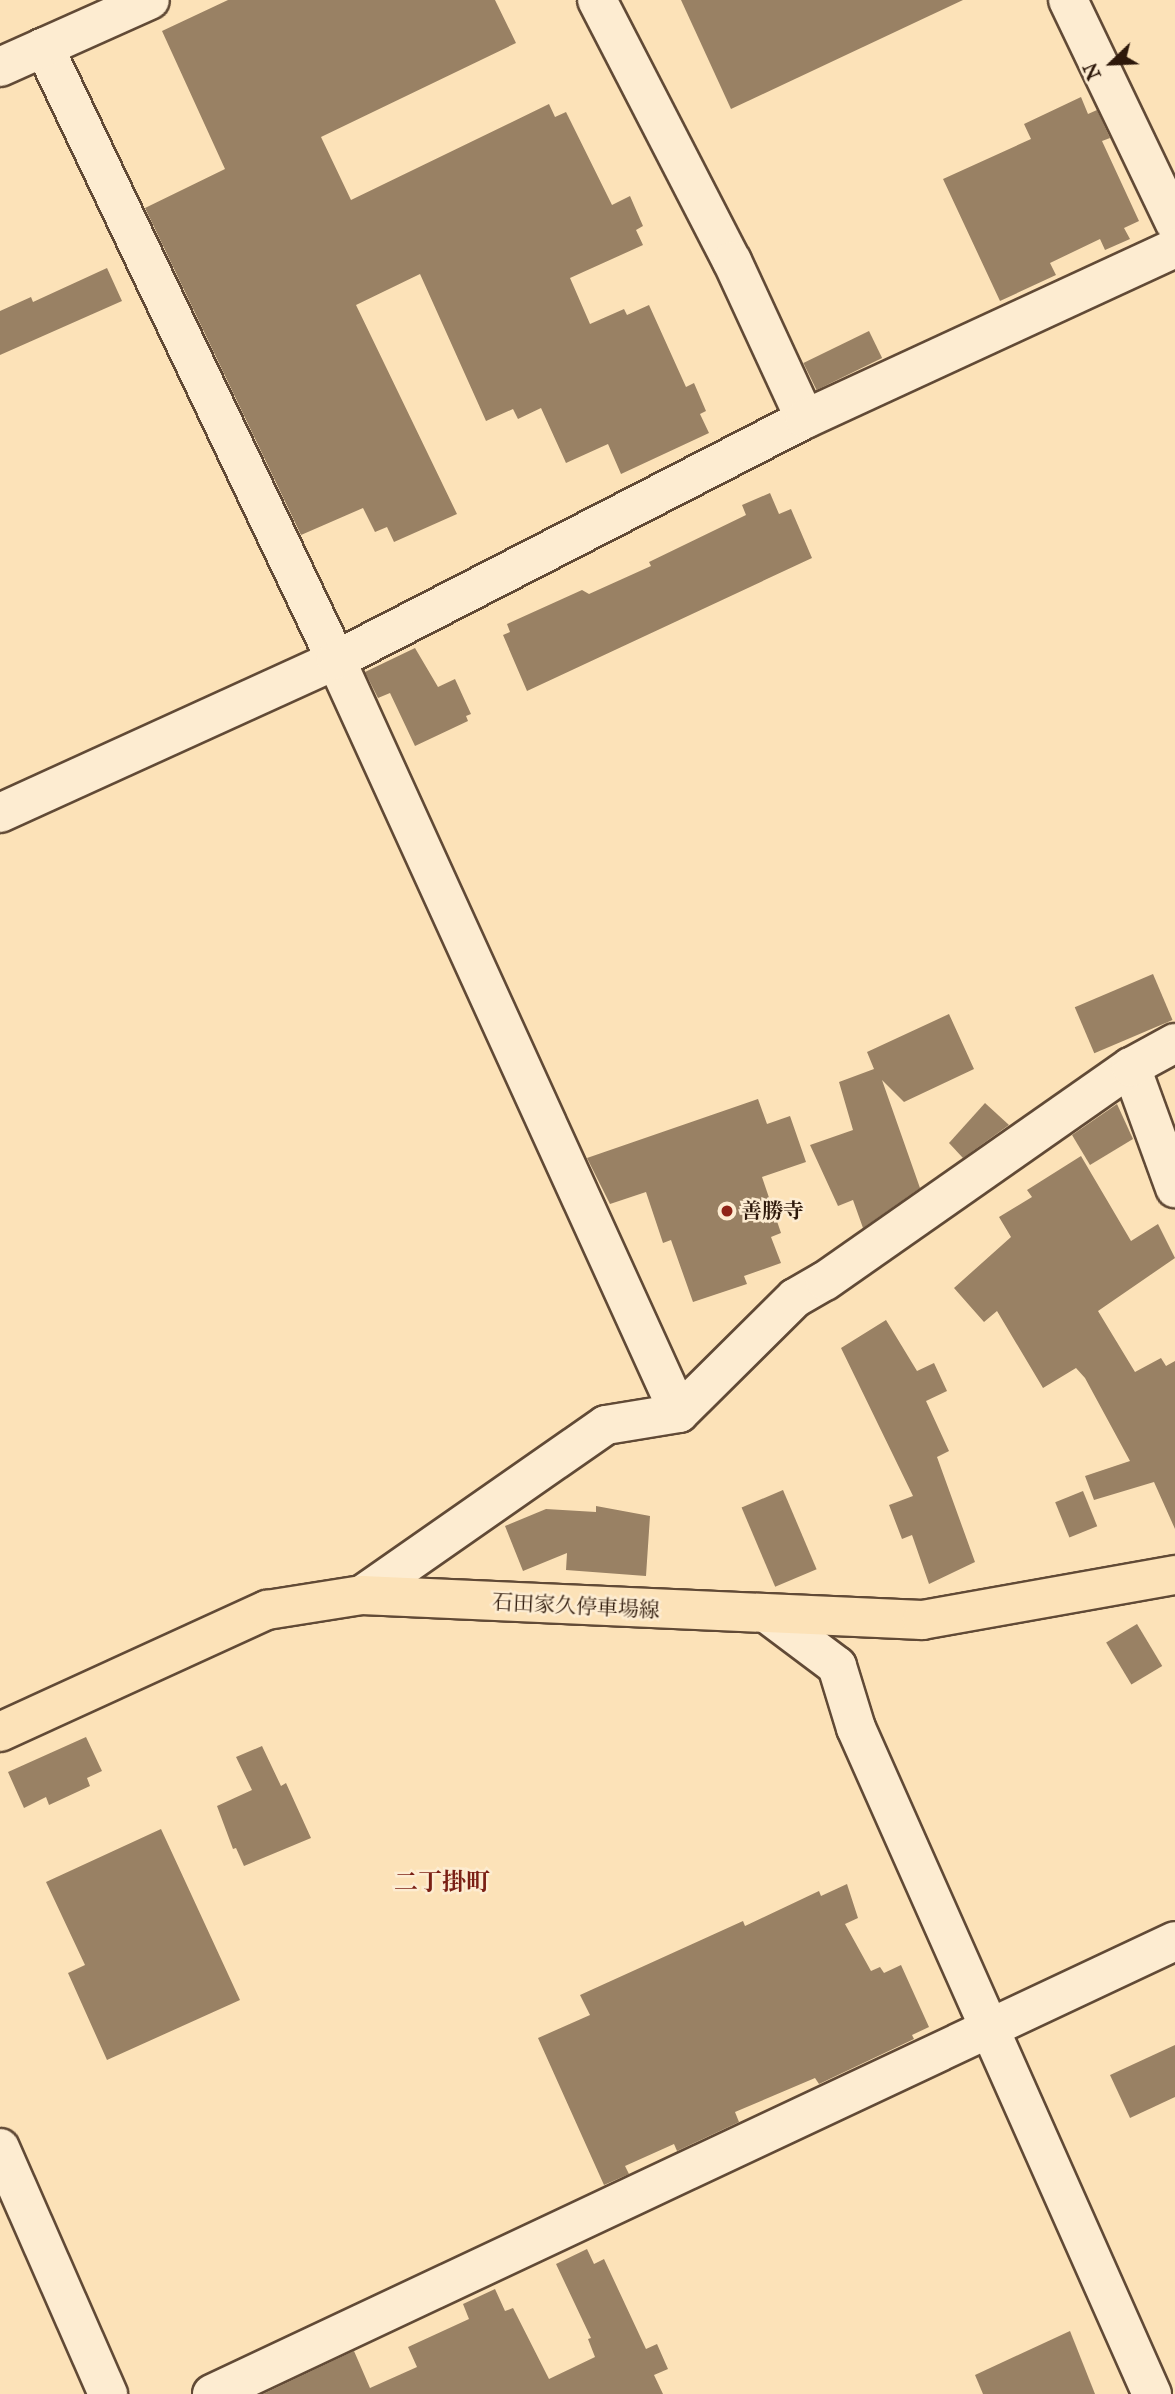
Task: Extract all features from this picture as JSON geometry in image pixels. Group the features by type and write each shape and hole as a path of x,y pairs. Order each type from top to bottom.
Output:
{"main road":[{"name":"石田家久停車場線","path":"0,1732 267,1610 362,1595 922,1620 1175,1575"}],"street":[{"path":"0,67 150,0"},
{"path":"597,0 732,261 805,418"},
{"path":"1068,0 1175,223"},
{"path":"44,47 336,660 679,1413"},
{"path":"0,813 336,660 805,418 1175,248"},
{"path":"362,1595 606,1425 679,1413 795,1298 825,1281 1131,1067 1175,1043"},
{"path":"1131,1067 1175,1188"},
{"path":"769,1615 836,1667 856,1728 1152,2394"},
{"path":"212,2394 989,2026 1175,1941"},
{"path":"0,2148 108,2394"}],"building":[{"path":"228,0 495,0 516,43 321,137 351,200 549,104 555,117 566,112 612,205 630,196 643,226 636,230 643,245 570,278 590,324 624,309 627,315 649,305 686,387 694,383 706,411 700,414 709,433 621,474 608,444 566,463 541,408 518,419 513,409 486,421 420,274 356,305 457,514 394,542 387,527 375,532 363,508 301,535 145,208 225,169 162,31"},
{"path":"681,0 963,0 731,109"},
{"path":"1081,97 1088,114 1097,110 1110,138 1102,141 1139,221 1124,228 1130,239 1105,250 1100,239 1050,263 1056,275 1000,301 943,179 1031,139 1024,124"},
{"path":"107,268 122,301 0,355 0,311 31,297 33,302"},
{"path":"869,331 882,358 817,390 803,363"},
{"path":"770,493 779,514 791,509 812,558 527,691 503,635 510,632 507,624 582,590 589,594 651,566 649,562 746,515 742,505"},
{"path":"415,648 438,687 455,679 471,714 466,716 468,721 415,746 390,693 378,698 365,672"},
{"path":"1153,974 1173,1020 1094,1053 1075,1007"},
{"path":"949,1014 974,1069 904,1102 882,1080 920,1188 863,1228 853,1200 838,1206 810,1145 853,1130 839,1082 874,1069 867,1052"},
{"path":"758,1099 767,1124 790,1116 806,1162 762,1177 781,1233 771,1237 781,1263 744,1276 747,1284 693,1302 671,1240 663,1243 646,1192 610,1204 587,1158"},
{"path":"985,1103 1009,1125 963,1158 949,1143"},
{"path":"1117,1104 1133,1139 1090,1165 1072,1135"},
{"path":"1081,1156 1131,1241 1158,1224 1175,1258 1098,1311 1135,1372 1161,1358 1166,1366 1175,1361 1175,1529 1154,1482 1094,1500 1085,1476 1130,1461 1085,1378 1076,1368 1043,1388 997,1311 984,1322 954,1288 1011,1237 999,1217 1032,1197 1027,1190"},
{"path":"886,1320 917,1371 934,1363 947,1391 926,1401 949,1451 937,1457 975,1562 929,1584 912,1535 902,1539 889,1505 913,1496 841,1348"},
{"path":"783,1490 817,1569 775,1587 742,1508"},
{"path":"1083,1491 1097,1526 1069,1537 1055,1502"},
{"path":"596,1506 650,1516 646,1576 566,1570 567,1553 523,1571 505,1526 546,1509 596,1512"},
{"path":"1137,1624 1162,1666 1131,1685 1106,1643"},
{"path":"86,1737 102,1771 87,1778 90,1786 49,1805 46,1797 24,1808 8,1772"},
{"path":"262,1746 281,1786 286,1783 311,1838 244,1866 236,1848 233,1849 217,1806 252,1790 236,1757"},
{"path":"161,1829 240,2000 107,2060 68,1973 85,1965 46,1882"},
{"path":"847,1884 858,1918 845,1924 871,1971 880,1967 884,1973 901,1965 929,2027 912,2035 914,2039 819,2084 815,2078 735,2112 739,2122 677,2151 674,2144 625,2166 629,2174 604,2185 538,2038 590,2015 580,1995 743,1921 745,1926 819,1891 821,1896"},
{"path":"1175,2045 1175,2097 1130,2118 1110,2075"},
{"path":"587,2249 594,2264 604,2259 646,2349 657,2344 668,2369 654,2375 663,2394 263,2394 354,2351 370,2388 417,2367 408,2347 469,2319 463,2304 495,2289 505,2311 513,2308 549,2379 595,2357 588,2339 591,2338 556,2264"},
{"path":"1070,2331 1095,2394 983,2394 975,2375"}],"place":[{"name":"善勝寺","path":"727,1211"}],"district":[{"name":"二丁掛町","path":"442,1883"}]}
